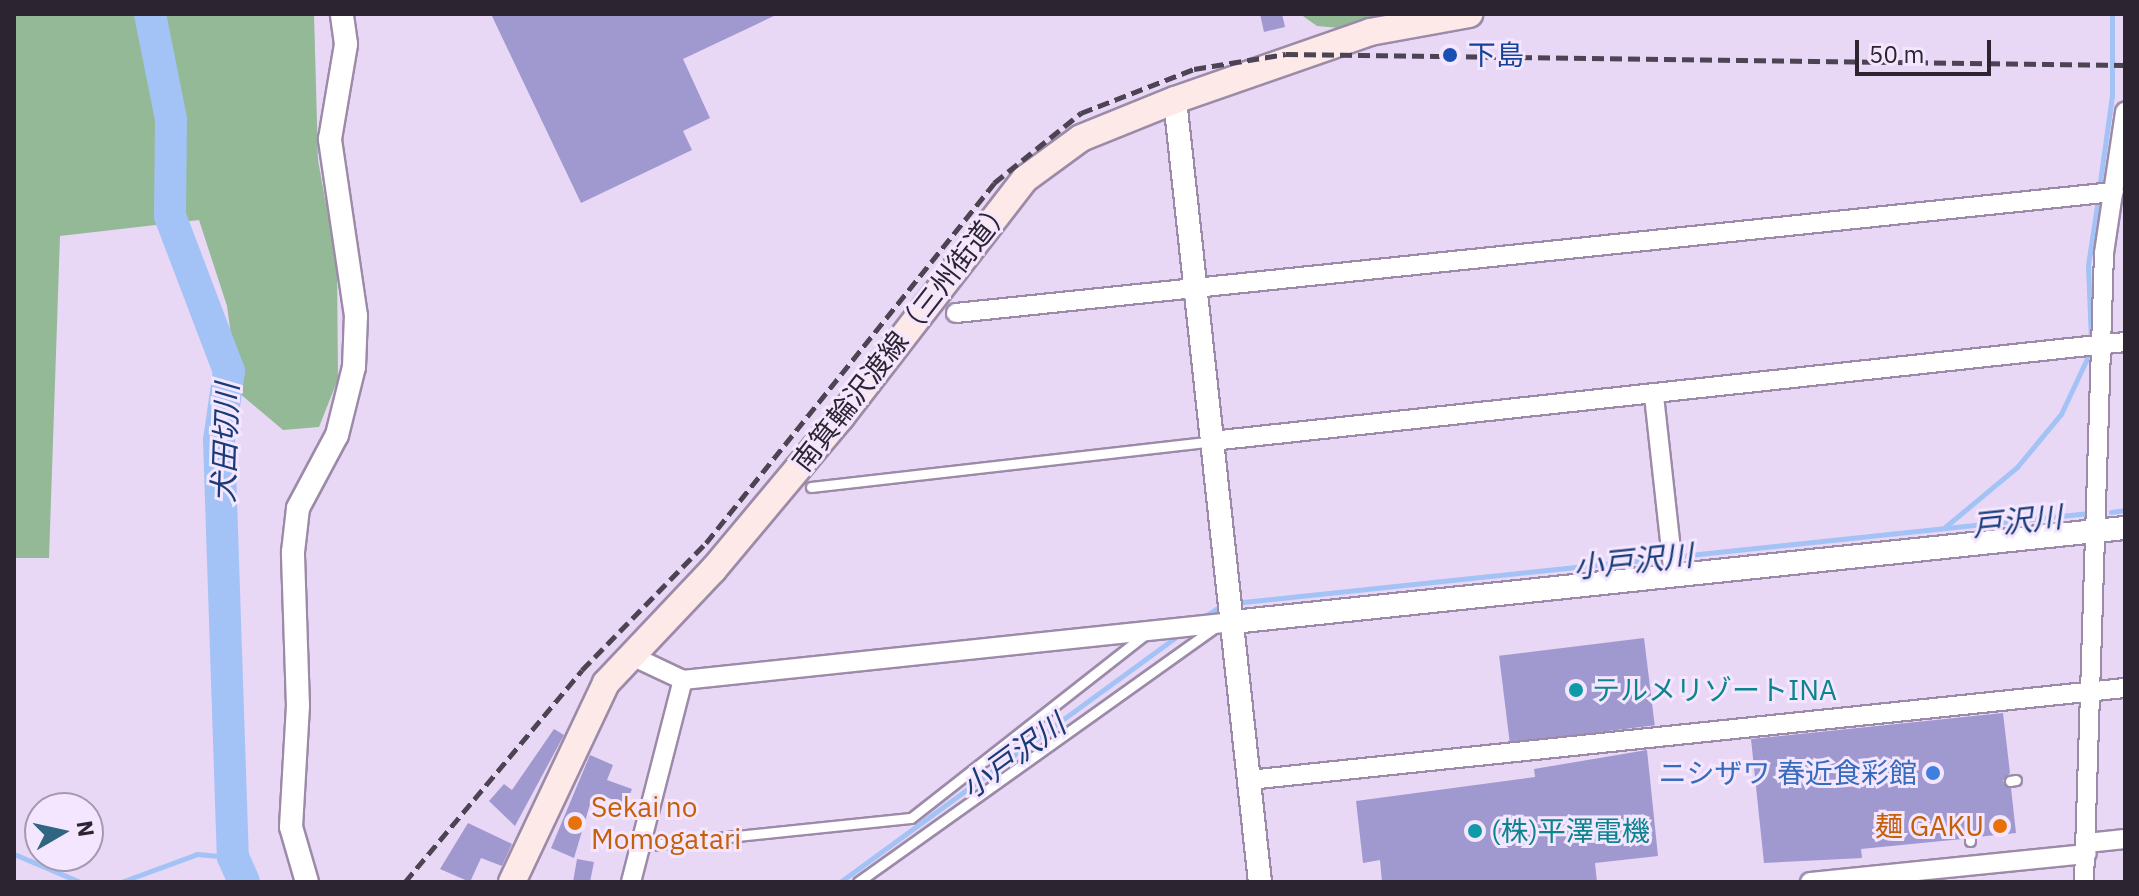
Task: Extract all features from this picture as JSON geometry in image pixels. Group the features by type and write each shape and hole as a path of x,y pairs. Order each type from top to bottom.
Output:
{"main road":[{"name":"南箕輪沢渡線（三州街道）","path":"512,882 585,716 632,656 841,417 1025,179 1081,138 1175,100 1407,18 1469,14"}],"street":[{"path":"307,882 291,827 298,706 293,552 298,508 337,435 354,367 356,316 330,139 346,44 342,14"},
{"path":"1175,100 1229,591 1223,622 1249,780 1261,823 1260,882"},
{"path":"2084,882 2094,692 2098,531 2093,345 2105,192 2125,112"},
{"path":"956,313 1196,285 2105,192"},
{"path":"1212,441 1654,396 2125,342"},
{"path":"1654,396 1674,572"},
{"path":"632,656 683,680 1674,572 2125,528"},
{"path":"631,882 683,680"},
{"path":"1249,780 2125,688"},
{"path":"1810,882 2032,856 2125,839"}],"lane":[{"path":"811,487 1212,441"},
{"path":"858,882 1223,622"},
{"path":"640,846 911,818 1155,627"}],"green space":[{"path":"14,14 314,14 318,160 337,265 338,379 319,427 283,430 239,393 227,306 199,220 60,236 49,558 14,558"},
{"path":"1300,14 1387,14 1339,28 1317,26"}],"building":[{"path":"491,14 778,14 683,59 710,118 683,131 692,150 581,203"},
{"path":"1260,14 1282,14 1285,27 1264,32"},
{"name":"テルメリゾートINA","path":"1644,638 1655,725 1510,743 1499,656"},
{"path":"2003,713 2010,773 2003,781 2011,788 2016,833 1977,837 1969,831 1962,839 1861,849 1862,858 1764,863 1751,739"},
{"path":"554,729 564,735 515,826 489,801 504,784 512,790"},
{"name":"(株)平澤電機","path":"1647,750 1658,856 1595,863 1597,882 1382,882 1380,860 1363,863 1356,801 1535,777 1534,769"},
{"path":"590,755 613,765 607,780 632,789 626,804 597,794 591,801 574,858 551,848"},
{"path":"468,823 512,844 502,866 481,858 470,882 440,869"},
{"path":"577,859 594,862 590,882 573,882"}],"waterway":[{"name":"犬田切川","path":"150,14 171,119 170,216 229,371 219,440 233,857 244,882"},
{"name":"小戸沢川","path":"2099,189 2112,95 2112,14"},
{"name":"小戸沢川","path":"2091,340 2088,265 2098,199"},
{"name":"小戸沢川","path":"1945,527 2017,467 2061,414 2091,350"},
{"name":"戸沢川","path":"2111,512 2125,510"},
{"name":"小戸沢川","path":"1234,603 2089,513"},
{"name":"小戸沢川","path":"1199,620 1224,604"},
{"name":"小戸沢川","path":"840,882 1182,633"},
{"path":"14,854 80,882"},
{"path":"121,882 197,854 233,857"}],"railway":[{"path":"405,882 582,670 706,543 994,183 1081,113 1194,69 1286,54 2125,65"}],"place":[{"name":"下島","path":"1450,55"},
{"name":"テルメリゾートINA","path":"1576,690"},
{"name":"ニシザワ 春近食彩館","path":"1933,773"},
{"name":"Sekai no Momogatari","path":"575,823"},
{"name":"麺 GAKU","path":"2000,826"},
{"name":"(株)平澤電機","path":"1475,831"}]}
